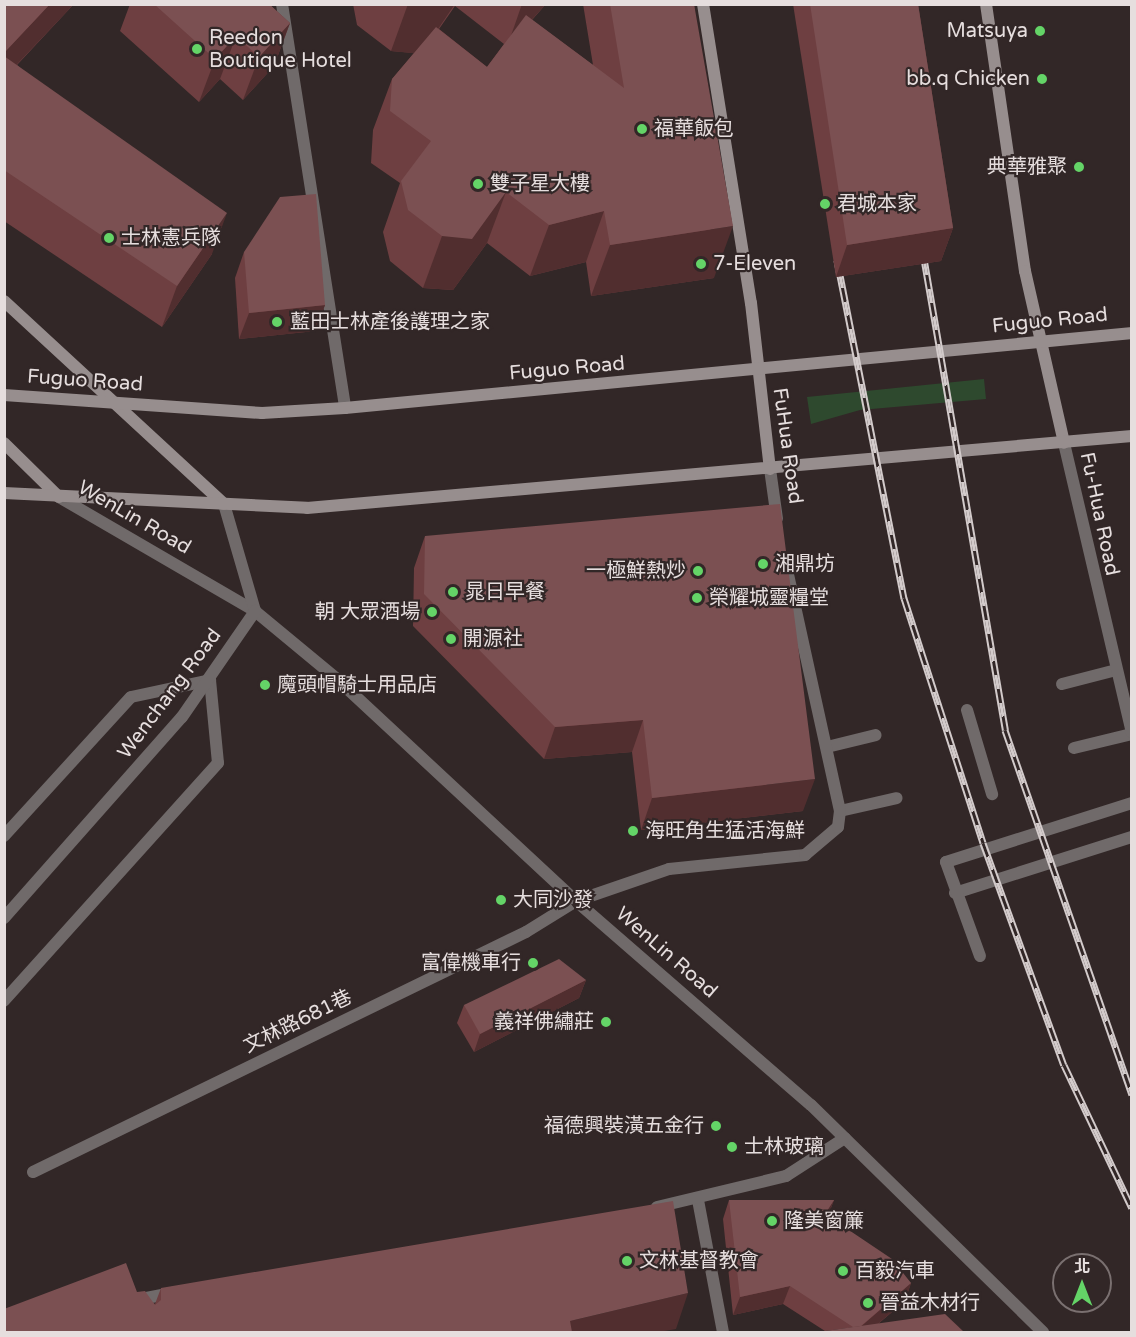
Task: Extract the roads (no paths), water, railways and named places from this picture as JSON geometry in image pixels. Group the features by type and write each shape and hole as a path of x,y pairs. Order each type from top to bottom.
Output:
{"main road":[{"name":"FuHua Road","path":"703,4 770,470"},
{"path":"986,4 1025,271 1064,443"},
{"path":"4,301 120,404 224,504"},
{"name":"Fuguo Road","path":"4,395 262,413 345,408 757,372 1131,333"},
{"path":"4,493 224,504 372,504 1131,436"},
{"name":"WenLin Road","path":"4,443 59,497"}],"street":[{"path":"282,4 279,21 345,408"},
{"name":"Fu-Hua Road","path":"1064,443 1131,733"},
{"name":"FuHua Road","path":"770,470 782,545 840,811"},
{"name":"WenLin Road","path":"59,497 255,611 355,696 576,902 845,1138 1043,1332"},
{"path":"224,504 255,611"},
{"name":"Wenchang Road","path":"4,918 113,798 210,680 255,611"},
{"path":"1062,684 1116,670"},
{"path":"4,836 131,697 210,680 218,763 4,1001"},
{"path":"968,710 992,794"},
{"path":"1074,748 1131,733"},
{"path":"827,747 876,735"},
{"path":"576,902 669,869 805,855 838,827 840,811 897,798"},
{"path":"980,956 955,893 946,862 1131,803"},
{"path":"955,893 1131,837"},
{"name":"文林路681巷","path":"33,1172 526,932 576,902"},
{"path":"640,1211 698,1200 786,1176 845,1138"},
{"path":"698,1200 723,1332"},
{"path":"141,1332 136,1300 183,1292"}],"railway":[{"path":"922,247 1005,730 1132,1094"},
{"path":"837,260 904,598 983,843 1064,1065 1132,1208"}],"place":[{"name":"Matsuya","path":"1040,31"},
{"name":"Reedon Boutique Hotel","path":"197,49"},
{"name":"bb.q Chicken","path":"1042,79"},
{"name":"福華飯包","path":"642,129"},
{"name":"典華雅聚","path":"1079,167"},
{"name":"雙子星大樓","path":"478,184"},
{"name":"君城本家","path":"825,204"},
{"name":"士林憲兵隊","path":"109,238"},
{"name":"7-Eleven","path":"701,264"},
{"name":"藍田士林產後護理之家","path":"277,322"},
{"name":"湘鼎坊","path":"763,564"},
{"name":"一極鮮熱炒","path":"698,571"},
{"name":"晁日早餐","path":"453,592"},
{"name":"榮耀城靈糧堂","path":"697,598"},
{"name":"朝 大眾酒場","path":"432,612"},
{"name":"開源社","path":"451,639"},
{"name":"魔頭帽騎士用品店","path":"265,685"},
{"name":"海旺角生猛活海鮮","path":"633,831"},
{"name":"大同沙發","path":"501,900"},
{"name":"富偉機車行","path":"533,963"},
{"name":"義祥佛繡莊","path":"606,1022"},
{"name":"福德興裝潢五金行","path":"716,1126"},
{"name":"士林玻璃","path":"732,1147"},
{"name":"隆美窗簾","path":"772,1221"},
{"name":"文林基督教會","path":"627,1261"},
{"name":"百毅汽車","path":"843,1271"},
{"name":"晉益木材行","path":"868,1303"}]}
